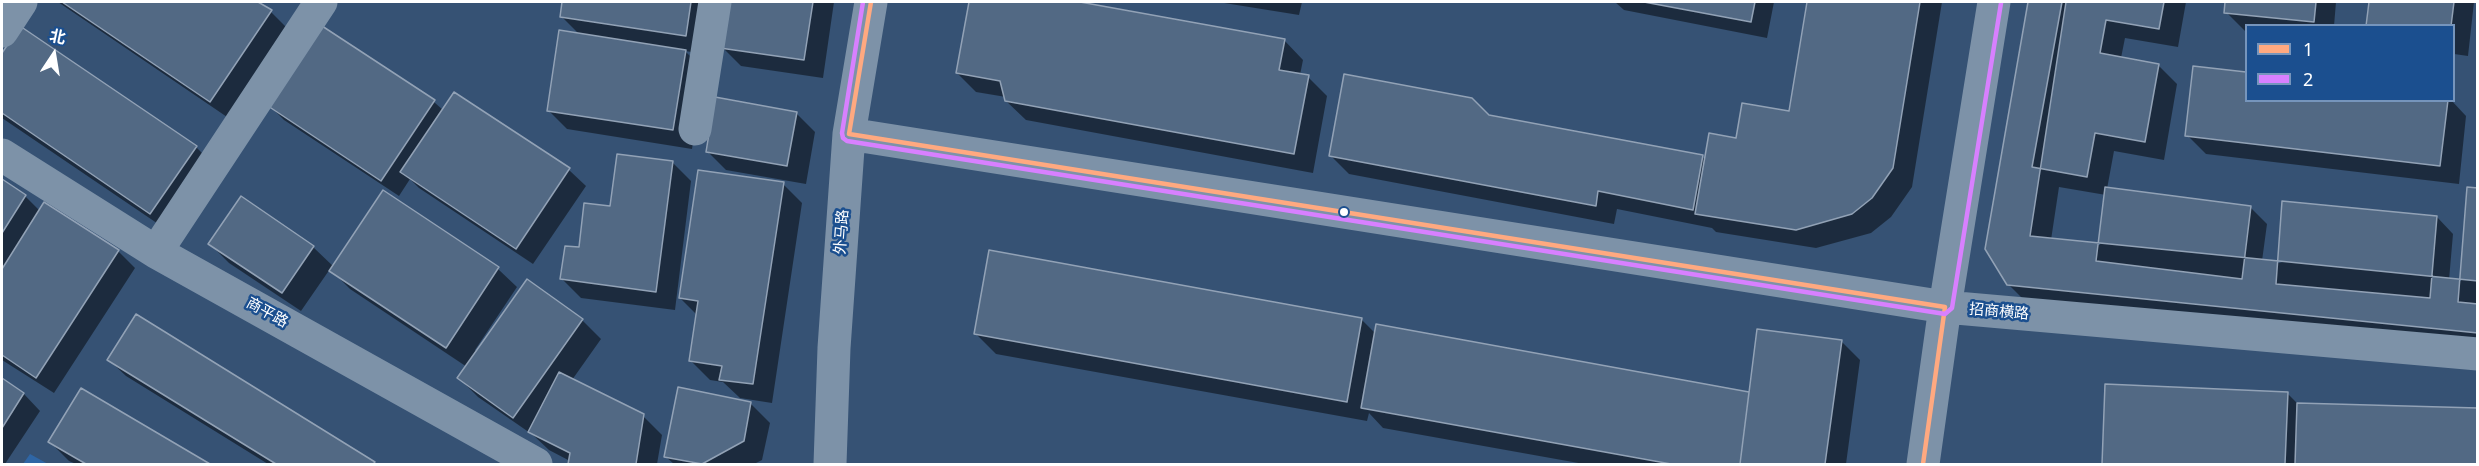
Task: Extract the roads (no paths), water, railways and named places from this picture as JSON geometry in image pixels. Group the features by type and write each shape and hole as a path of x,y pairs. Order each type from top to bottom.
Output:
{"street":[{"path":"2,31 21,2"},
{"path":"156,252 321,2"},
{"path":"695,129 715,2"},
{"name":"外马路","path":"830,465 834,348 849,134 872,2"},
{"path":"1923,465 1994,2"},
{"name":"招商横路","path":"849,134 1946,307 2478,354"},
{"name":"商平路","path":"2,155 156,252 536,465"}]}
